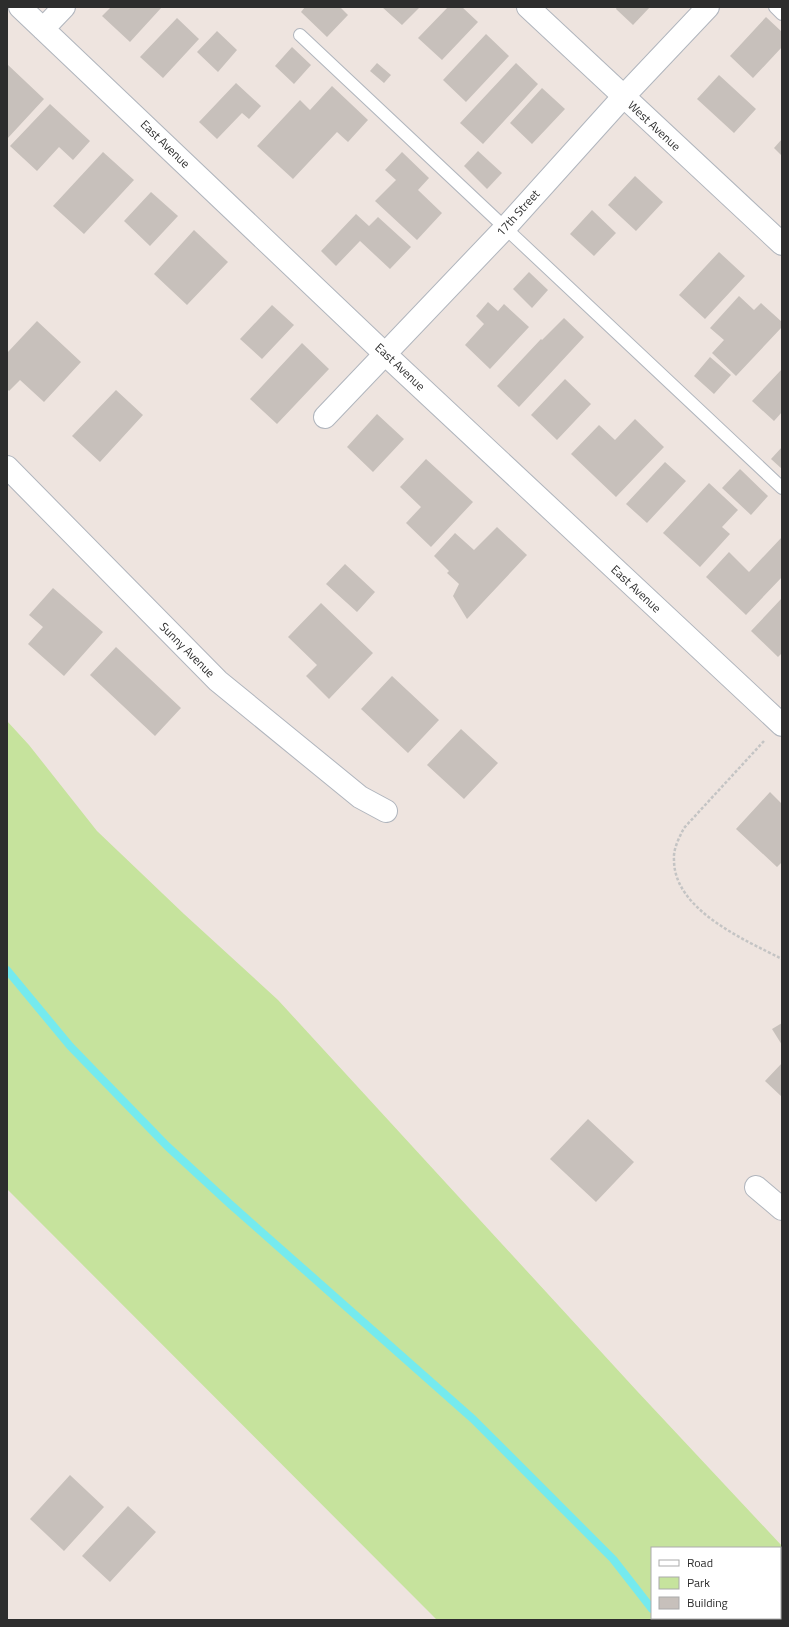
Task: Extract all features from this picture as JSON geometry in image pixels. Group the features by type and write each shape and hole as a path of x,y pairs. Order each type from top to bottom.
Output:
{"street":[{"name":"East Avenue","path":"20,7 385,354 782,723"},
{"path":"43,29 64,7"},
{"name":"West Avenue","path":"528,7 782,244"},
{"name":"17th Street","path":"325,417 505,228 623,97 708,7"},
{"name":"Sunny Avenue","path":"7,467 218,681 360,797 386,811"},
{"path":"756,1187 782,1209"}],"lane":[{"path":"775,7 782,14"},
{"path":"300,35 782,488"}],"path":[{"path":"782,723 684,828 677,842 674,859 675,872 682,888 697,907 715,922 744,940 782,959"}],"green space":[{"path":"7,721 29,745 97,831 184,914 278,1000 637,1391 782,1546 782,1620 437,1620 7,1189"}],"building":[{"path":"111,7 162,7 130,42 102,16"},
{"path":"305,7 340,7 348,15 327,37 301,12"},
{"path":"382,7 420,7 402,25"},
{"path":"448,7 462,7 478,22 442,60 418,38"},
{"path":"617,7 650,7 633,25 616,9"},
{"path":"766,17 782,32 782,47 753,78 730,56"},
{"path":"177,18 199,39 163,78 140,57"},
{"path":"217,31 237,50 218,72 197,52"},
{"path":"486,34 509,56 466,102 443,80"},
{"path":"292,47 311,65 294,84 275,66"},
{"path":"377,63 391,75 384,83 370,71"},
{"path":"516,63 538,84 483,144 460,123"},
{"path":"7,64 44,99 7,139"},
{"path":"719,75 756,109 734,133 697,99"},
{"path":"236,83 261,106 249,119 242,113 217,139 199,122"},
{"path":"332,86 368,120 348,142 337,132 293,179 257,146 300,100 310,110"},
{"path":"542,88 565,109 532,144 510,123"},
{"path":"50,104 90,141 73,160 59,147 37,171 10,146"},
{"path":"782,139 782,156 774,148"},
{"path":"478,151 502,173 487,189 464,166"},
{"path":"103,152 134,180 84,234 53,206"},
{"path":"402,152 429,178 418,190 442,213 417,240 375,201 396,180 385,170"},
{"path":"635,176 663,202 636,231 608,205"},
{"path":"151,192 178,216 150,246 124,221"},
{"path":"592,210 616,233 594,256 570,234"},
{"path":"356,214 369,226 378,217 411,247 390,269 360,241 336,266 321,251"},
{"path":"194,230 228,262 187,305 154,274"},
{"path":"719,252 745,276 705,319 679,295"},
{"path":"529,272 548,290 532,308 513,289"},
{"path":"739,296 754,310 761,303 782,322 782,327 736,376 712,353 724,340 710,328"},
{"path":"488,302 498,311 504,304 529,327 490,369 465,345 484,324 476,316"},
{"path":"272,305 294,325 262,359 240,339"},
{"path":"564,318 584,337 519,407 497,386 541,339 542,340"},
{"path":"37,321 81,362 44,402 20,380 9,391 7,389 7,353"},
{"path":"302,343 329,369 277,424 250,399"},
{"path":"710,357 731,375 714,394 694,376"},
{"path":"782,369 782,412 774,421 752,401"},
{"path":"565,379 591,404 557,440 531,415"},
{"path":"116,390 143,415 100,462 72,436"},
{"path":"377,414 404,439 373,472 347,447"},
{"path":"635,419 664,447 616,497 571,454 599,425 615,440"},
{"path":"782,447 782,469 771,459"},
{"path":"426,459 473,502 431,547 406,523 421,507 400,487"},
{"path":"665,462 686,481 647,523 626,504"},
{"path":"740,469 768,496 751,515 722,488"},
{"path":"709,483 738,510 722,527 730,534 700,567 663,533"},
{"path":"497,527 527,555 467,619 453,596 459,584 447,573 449,571 434,556 455,533 474,550"},
{"path":"782,537 782,577 746,615 706,577 729,552 749,572"},
{"path":"345,564 375,592 357,612 326,584"},
{"path":"53,588 103,632 64,676 28,644 43,627 29,615"},
{"path":"782,598 782,653 778,657 751,631"},
{"path":"321,603 373,653 329,699 306,676 317,665 288,637"},
{"path":"116,647 181,708 155,736 90,675"},
{"path":"392,676 439,720 408,753 361,709"},
{"path":"461,729 498,763 464,799 427,765"},
{"path":"770,792 782,804 782,862 777,867 736,829"},
{"path":"782,1023 782,1045 772,1029"},
{"path":"782,1063 782,1097 765,1081"},
{"path":"588,1119 634,1162 596,1202 550,1159"},
{"path":"70,1475 104,1507 64,1551 30,1519"},
{"path":"128,1506 156,1532 110,1582 82,1556"}],"waterway":[{"path":"7,970 70,1046 167,1146 230,1204 473,1419 613,1559 651,1608"}]}
